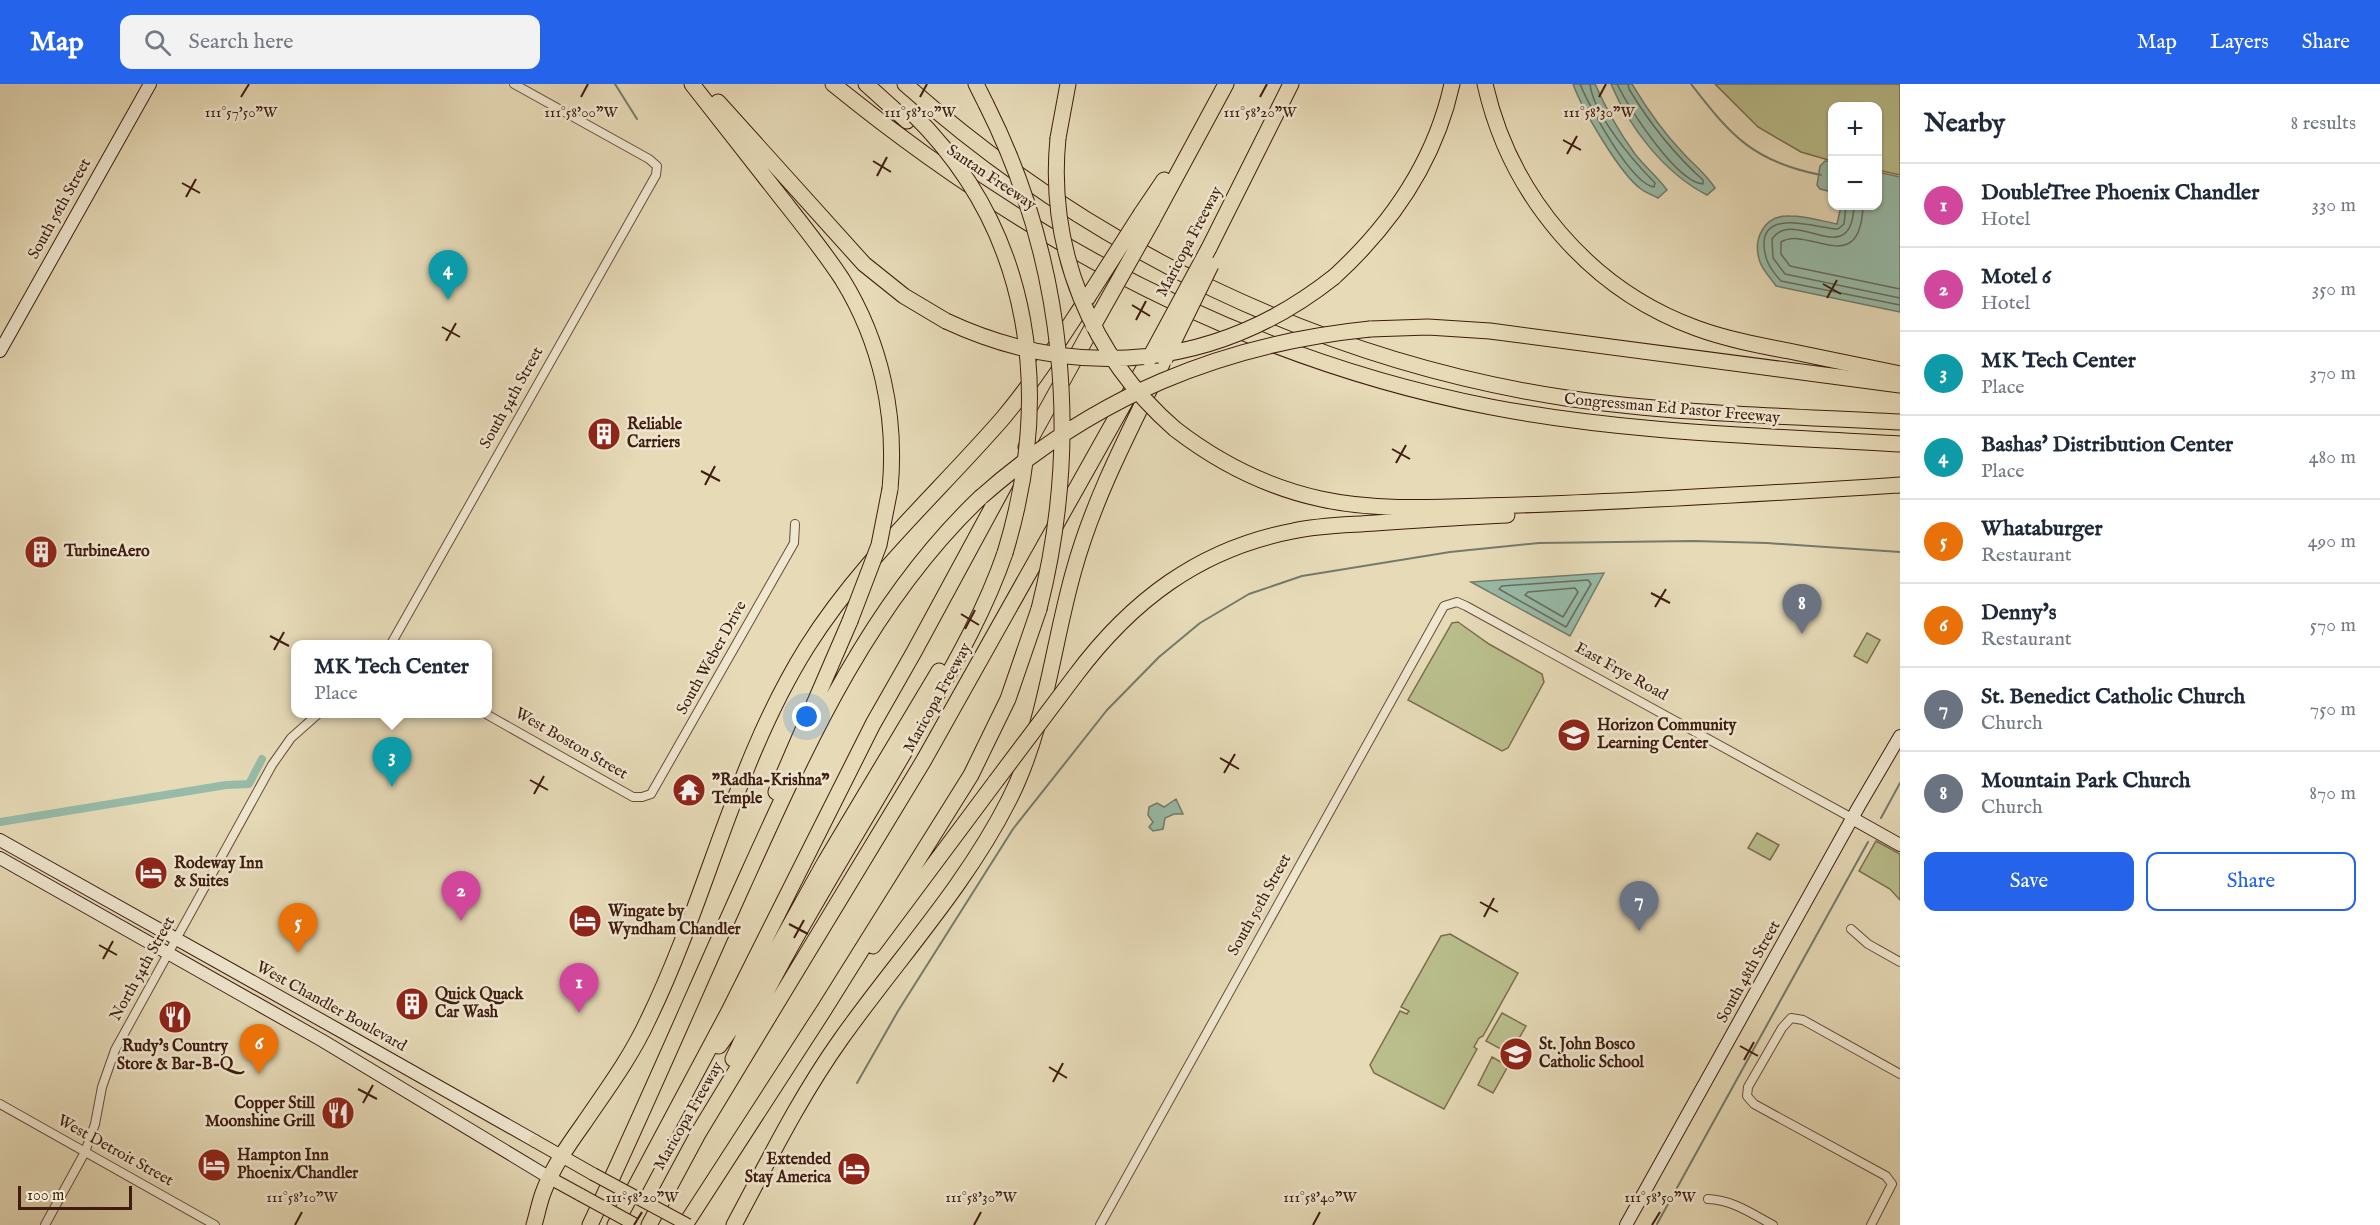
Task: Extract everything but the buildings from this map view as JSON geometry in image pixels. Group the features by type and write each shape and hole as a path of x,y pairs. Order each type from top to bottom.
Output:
{"highway":[{"path":"692,84 825,255 858,308 876,353 886,393 892,448 890,489 879,545 850,621 732,893 715,945"},
{"path":"702,84 864,264 904,296 946,321 1002,344 1038,353 1085,359 1137,358 1179,352 1232,337 1282,313 1334,277 1377,234 1411,187 1436,134 1452,84"},
{"name":"Santan Freeway","path":"833,84 905,140 991,201 1047,237 1139,287"},
{"path":"699,1132 760,1006 815,905 970,635 990,595 1017,510 1025,465 1030,416 1027,343 1018,294 993,224 970,183 944,147 866,84"},
{"path":"685,1095 738,1018 825,862 955,643 978,597 996,551 1012,488 1019,436 1020,370 1012,308 1000,264 977,213 944,162 880,84"},
{"name":"Santan Freeway","path":"905,84 964,134 1024,178 1095,225 1168,266"},
{"path":"686,1225 978,763 1008,699 1023,661 1039,609 1053,544 1061,480 1063,413 1060,358 1052,300 1037,233 1014,165 976,84"},
{"path":"1068,84 1058,138 1056,189 1060,228 1068,265 1082,303 1101,341 1123,374 1147,403 1175,429 1217,459 1253,477 1294,492 1336,502 1417,506 1647,501 1900,485"},
{"path":"534,1225 543,1190 562,1156 624,1065 649,1020 761,735 807,648 837,602 868,564 1017,400 1147,217 1226,84"},
{"name":"Maricopa Freeway","path":"649,1225 699,1132 913,779 1155,361 1213,250 1246,174 1291,84"},
{"path":"1485,84 1500,134 1512,162 1533,199 1570,244 1619,287 1672,318 1722,337 1900,374"},
{"name":"Maricopa Freeway","path":"615,1225 685,1095 873,724 1093,326 1147,217"},
{"name":"Congressman Ed Pastor Freeway","path":"1168,266 1252,306 1322,334 1401,361 1483,382 1538,393 1621,405 1900,422"},
{"name":"Congressman Ed Pastor Freeway","path":"1139,287 1203,317 1302,355 1382,380 1473,403 1629,427 1900,444"},
{"path":"590,1225 715,945 804,757 866,638 915,568 953,524 981,497 1031,456 1073,427 1122,398 1213,360 1269,344 1316,335 1370,329 1428,327 1499,332 1900,385"},
{"path":"734,1225 810,1085 841,1039 969,866 1009,799 1027,759 1040,721 1067,594 1087,529 1155,361"},
{"path":"824,1010 1075,676 1116,626 1158,590 1205,561 1256,540 1289,531 1601,508 1647,501"}],"main road":[{"name":"South 56th Street","path":"0,351 150,84"},
{"name":"South 48th Street","path":"1630,1224 1852,818 1900,736"},
{"name":"East Frye Road","path":"1852,818 1900,845"},
{"name":"West Chandler Boulevard","path":"0,840 686,1225"},
{"path":"0,851 21,862 39,862"},
{"name":"West Chandler Boulevard","path":"0,858 322,1041 550,1178 635,1225"}],"street":[{"name":"South 54th Street","path":"394,640 656,175 657,166 649,159 514,84"},
{"name":"South Weber Drive","path":"642,797 651,794 656,789 794,543 795,524"},
{"name":"East Frye Road","path":"1450,603 1457,602 1466,606 1852,818"},
{"name":"South 50th Street","path":"1100,1225 1439,612 1450,603"},
{"name":"West Boston Street","path":"492,717 623,792 633,797 642,797"},
{"name":"North 54th Street","path":"45,1225 85,1152 96,1124 102,1087 115,1050 272,765 291,738 314,718"},
{"path":"1851,929 1868,944 1900,962"},
{"path":"1871,1225 1892,1184 1886,1176 1754,1104 1747,1096 1748,1088 1782,1028 1791,1018 1803,1020 1900,1074"},
{"name":"West Detroit Street","path":"0,1104 215,1225"},
{"path":"1708,1199 1720,1199 1736,1205 1773,1225"}],"shaded area":[{"path":"1715,84 1900,84 1900,175 1882,171 1882,102 1828,102 1828,160 1801,152 1758,127"},
{"path":"1458,622 1489,644 1542,674 1544,682 1508,748 1502,751 1408,700 1452,623"},
{"path":"1867,633 1880,640 1867,663 1854,656"},
{"path":"1757,833 1779,845 1770,860 1748,848"},
{"path":"1876,841 1900,854 1900,900 1890,889 1859,871"},
{"path":"1450,934 1518,973 1483,1036 1479,1038 1474,1047 1477,1049 1444,1109 1374,1073 1370,1065 1400,1011 1407,1014 1409,1011 1401,1007 1441,936"},
{"path":"1502,1013 1526,1026 1510,1054 1486,1041"},
{"path":"1492,1057 1508,1066 1493,1093 1478,1085"}],"water":[{"path":"1573,84 1595,84 1629,146 1667,190 1658,198 1641,189 1623,170 1593,124"},
{"path":"1611,84 1632,84 1662,129 1715,188 1707,195 1691,186 1662,162 1638,132"},
{"path":"1825,161 1828,161 1828,191 1820,189 1817,185 1820,166"},
{"path":"1882,173 1900,177 1900,312 1776,286 1763,268 1758,253 1759,237 1762,230 1773,220 1790,216 1837,224 1840,210 1882,210"},
{"path":"1604,573 1570,636 1471,582"},
{"path":"1176,799 1183,814 1174,814 1165,818 1163,829 1153,831 1149,827 1153,822 1148,815 1149,807 1157,803 1164,807"}],"waterway":[{"path":"615,84 637,119"},
{"path":"1691,84 1719,118 1746,144 1778,163 1821,175"},
{"path":"857,1083 898,1011 1013,829 1107,710 1159,657 1200,623 1249,594 1302,576 1450,552 1539,543 1693,541 1767,543 1900,552"},
{"path":"0,822 226,785 249,784 262,759"},
{"path":"1881,818 1900,783"},
{"path":"1657,1224 1868,842"}],"place":[{"name":"Bashas' Distribution Center","path":"448,300"},
{"name":"Reliable Carriers","path":"604,434"},
{"name":"TurbineAero","path":"41,552"},
{"name":"Mountain Park Church","path":"1802,634"},
{"name":"Horizon Community Learning Center","path":"1574,735"},
{"name":"MK Tech Center","path":"392,787"},
{"name":"\"Radha-Krishna\" Temple","path":"689,790"},
{"name":"Rodeway Inn & Suites","path":"151,873"},
{"name":"Motel 6","path":"461,921"},
{"name":"Wingate by Wyndham Chandler","path":"585,921"},
{"name":"St. Benedict Catholic Church","path":"1639,931"},
{"name":"Whataburger","path":"298,953"},
{"name":"Quick Quack Car Wash","path":"412,1004"},
{"name":"DoubleTree Phoenix Chandler","path":"579,1013"},
{"name":"Rudy's Country Store & Bar-B-Q","path":"175,1017"},
{"name":"St. John Bosco Catholic School","path":"1516,1054"},
{"name":"Denny's","path":"259,1074"},
{"name":"Copper Still Moonshine Grill","path":"338,1113"},
{"name":"Hampton Inn Phoenix/Chandler","path":"214,1165"},
{"name":"Extended Stay America","path":"854,1169"}]}
